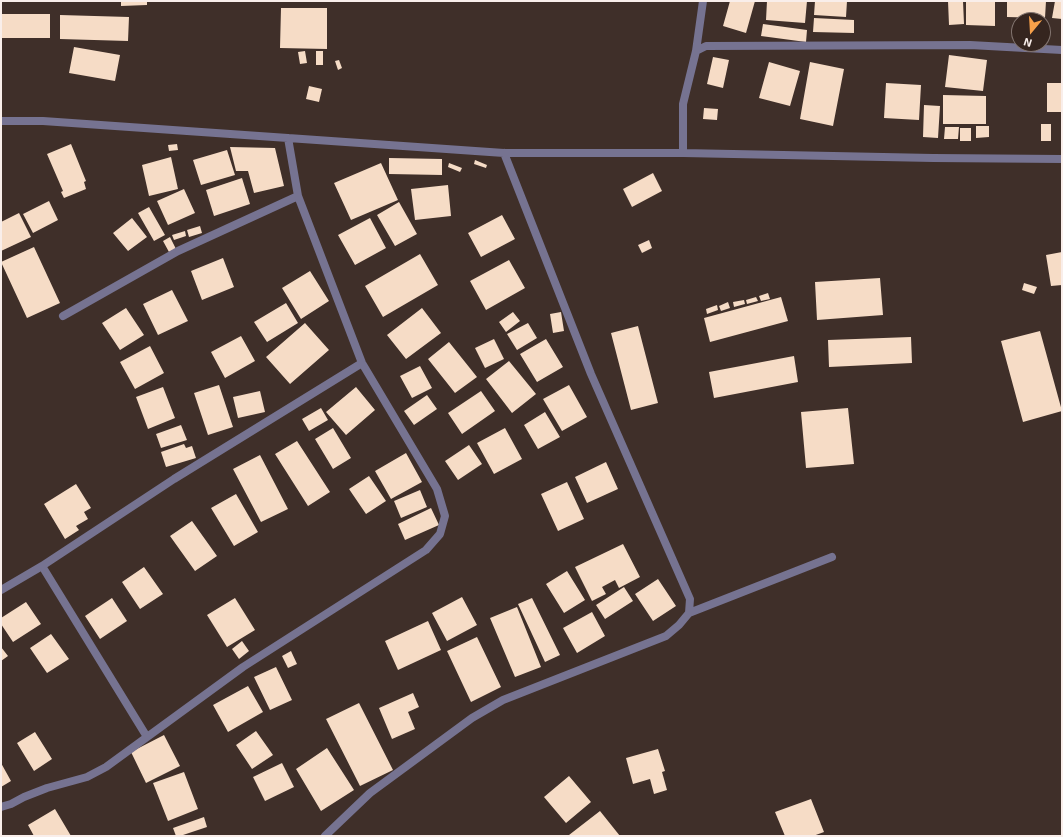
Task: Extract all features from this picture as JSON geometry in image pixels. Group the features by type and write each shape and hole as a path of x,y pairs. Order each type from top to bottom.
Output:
{"street":[{"path":"682,153 683,104 696,51 703,1"},
{"path":"696,51 706,46 955,45 1062,50"},
{"path":"1,121 43,121 504,153 682,153 1062,159"},
{"path":"1,807 11,804 24,796 87,777 106,767 243,667 426,550 440,534 445,516 437,489 362,363 298,196 288,138"},
{"path":"325,836 370,793 472,718 503,700 666,636 679,626 688,613 690,599 591,374 504,153"},
{"path":"63,316 178,251 298,196"},
{"path":"1,590 42,566 174,479 362,363"},
{"path":"688,613 832,557"},
{"path":"42,566 148,737"}],"building":[{"path":"121,1 147,1 147,5 121,6"},
{"path":"730,1 755,1 746,33 723,26"},
{"path":"767,1 807,1 805,23 766,20"},
{"path":"815,1 847,1 846,17 814,15"},
{"path":"948,1 963,1 964,24 949,25"},
{"path":"966,1 995,1 995,26 966,25"},
{"path":"1007,1 1046,1 1045,12 1011,12 1011,17 1007,17"},
{"path":"1055,1 1062,1 1062,19 1052,18"},
{"path":"281,8 327,8 327,49 280,48"},
{"path":"1,14 50,14 50,38 1,38"},
{"path":"60,15 129,17 128,41 60,39"},
{"path":"814,18 854,20 854,33 813,32"},
{"path":"763,24 807,30 806,42 761,36"},
{"path":"74,47 120,55 115,81 69,73"},
{"path":"305,51 307,63 300,64 298,52"},
{"path":"316,51 323,51 323,65 316,65"},
{"path":"949,55 987,60 983,91 945,87"},
{"path":"713,57 729,60 723,88 707,84"},
{"path":"339,60 342,68 338,70 335,61"},
{"path":"769,62 800,71 790,106 759,98"},
{"path":"810,62 844,69 833,126 800,119"},
{"path":"886,83 921,85 919,120 884,118"},
{"path":"1047,83 1062,83 1062,112 1047,112"},
{"path":"309,86 322,89 319,102 306,99"},
{"path":"943,95 986,96 986,124 943,124"},
{"path":"924,105 940,106 938,138 923,137"},
{"path":"704,108 718,109 717,120 703,119"},
{"path":"1041,124 1051,124 1051,141 1041,141"},
{"path":"976,126 989,126 989,137 976,138"},
{"path":"945,127 959,127 958,139 944,139"},
{"path":"960,128 971,128 971,141 960,141"},
{"path":"71,144 86,181 84,182 86,189 64,198 61,192 63,191 47,154"},
{"path":"177,144 178,150 169,151 168,145"},
{"path":"230,147 275,148 284,186 254,193 248,171 236,171"},
{"path":"227,150 235,175 201,185 193,160"},
{"path":"171,157 178,189 149,196 142,165"},
{"path":"389,158 442,159 442,175 389,174"},
{"path":"475,160 487,165 486,168 474,164"},
{"path":"381,163 398,200 351,220 334,183"},
{"path":"449,163 462,168 460,172 448,167"},
{"path":"653,173 662,191 632,207 623,189"},
{"path":"242,178 250,204 214,216 206,190"},
{"path":"448,185 451,216 415,220 411,189"},
{"path":"184,189 195,213 168,225 157,201"},
{"path":"49,201 58,220 33,233 23,214"},
{"path":"399,202 417,234 395,246 377,215"},
{"path":"149,207 165,235 154,241 138,213"},
{"path":"19,213 31,237 1,251 1,222"},
{"path":"502,215 515,239 481,257 468,233"},
{"path":"132,218 147,237 128,251 113,233"},
{"path":"370,218 386,248 355,265 338,235"},
{"path":"200,226 202,233 189,237 187,230"},
{"path":"185,231 186,236 174,240 172,235"},
{"path":"170,237 176,249 169,252 163,241"},
{"path":"649,240 652,248 642,253 638,245"},
{"path":"34,247 60,303 27,318 1,262"},
{"path":"1062,252 1062,285 1051,286 1046,255"},
{"path":"420,254 438,285 383,317 365,286"},
{"path":"223,258 234,287 202,300 191,271"},
{"path":"509,260 525,288 486,310 470,281"},
{"path":"310,271 329,301 301,319 282,288"},
{"path":"880,278 883,315 817,320 815,282"},
{"path":"1024,283 1037,287 1034,294 1022,290"},
{"path":"172,290 188,321 158,335 143,304"},
{"path":"768,293 770,299 761,301 759,296"},
{"path":"756,297 758,301 747,304 746,300"},
{"path":"781,297 788,321 710,342 704,318"},
{"path":"744,300 745,304 734,307 733,302"},
{"path":"728,302 730,308 721,311 719,306"},
{"path":"286,303 298,323 267,342 254,322"},
{"path":"717,305 718,310 707,314 706,309"},
{"path":"126,308 144,335 120,350 102,323"},
{"path":"422,308 441,333 406,359 387,335"},
{"path":"513,312 520,321 506,332 499,322"},
{"path":"561,312 564,331 553,333 550,314"},
{"path":"305,323 329,350 290,384 266,357"},
{"path":"528,323 537,338 517,350 507,334"},
{"path":"638,326 658,403 631,410 611,333"},
{"path":"1040,331 1062,411 1023,422 1001,341"},
{"path":"241,336 255,361 225,378 211,352"},
{"path":"911,337 912,363 829,367 828,340"},
{"path":"494,339 504,359 485,368 475,348"},
{"path":"546,339 563,367 537,382 520,354"},
{"path":"449,342 477,377 455,393 428,359"},
{"path":"150,346 164,373 135,389 120,362"},
{"path":"794,356 798,382 714,398 709,372"},
{"path":"509,361 536,394 512,413 486,379"},
{"path":"420,366 432,388 412,398 400,376"},
{"path":"219,385 233,427 208,435 194,393"},
{"path":"569,385 587,417 562,431 543,399"},
{"path":"163,387 175,418 148,429 136,397"},
{"path":"356,387 375,410 346,435 326,412"},
{"path":"260,391 265,412 238,418 233,397"},
{"path":"481,391 495,411 462,434 448,413"},
{"path":"427,395 437,409 414,425 404,411"},
{"path":"321,408 328,420 309,431 302,419"},
{"path":"848,408 854,464 806,468 801,412"},
{"path":"545,412 560,437 538,449 524,425"},
{"path":"181,425 187,440 161,448 156,434"},
{"path":"333,428 351,458 333,469 315,439"},
{"path":"505,428 522,459 494,474 477,443"},
{"path":"297,441 330,492 308,506 275,454"},
{"path":"184,444 186,448 192,446 196,458 166,467 161,452"},
{"path":"469,445 482,464 458,480 445,461"},
{"path":"406,453 422,482 391,499 375,471"},
{"path":"260,455 288,509 261,522 233,469"},
{"path":"606,462 618,489 587,503 575,477"},
{"path":"369,476 386,501 366,514 349,489"},
{"path":"567,482 584,519 558,531 541,494"},
{"path":"76,484 91,508 84,512 88,519 76,526 79,530 65,539 44,504"},
{"path":"420,490 427,507 401,518 394,501"},
{"path":"236,494 258,532 234,546 211,508"},
{"path":"431,508 439,525 405,540 398,524"},
{"path":"192,521 217,556 195,571 170,536"},
{"path":"623,544 640,577 619,588 615,580 602,587 606,594 592,601 575,567"},
{"path":"144,567 163,594 140,609 122,582"},
{"path":"567,571 585,600 564,613 546,584"},
{"path":"658,579 676,606 653,621 635,594"},
{"path":"624,587 633,601 605,619 596,605"},
{"path":"462,597 477,625 447,641 432,613"},
{"path":"112,598 127,621 100,639 85,616"},
{"path":"235,598 255,630 227,647 207,615"},
{"path":"532,598 560,655 545,662 518,604"},
{"path":"26,602 41,624 13,642 1,624 1,618"},
{"path":"517,607 541,667 515,677 490,618"},
{"path":"592,612 605,636 577,653 563,628"},
{"path":"428,621 441,650 398,670 385,641"},
{"path":"51,634 69,659 47,673 30,648"},
{"path":"477,637 501,687 471,702 447,651"},
{"path":"242,641 249,651 239,659 232,649"},
{"path":"1,647 8,656 1,661"},
{"path":"291,651 297,664 288,668 282,656"},
{"path":"276,667 292,700 270,710 254,677"},
{"path":"248,686 263,712 228,732 213,705"},
{"path":"413,693 419,707 408,712 415,729 392,739 379,708"},
{"path":"359,703 393,770 360,786 326,719"},
{"path":"256,731 273,755 252,769 236,745"},
{"path":"35,732 52,759 34,771 17,743"},
{"path":"164,735 180,766 146,783 131,752"},
{"path":"327,748 354,790 321,811 296,769"},
{"path":"658,749 665,771 662,772 667,790 654,794 650,779 633,784 626,758"},
{"path":"1,763 11,781 1,787"},
{"path":"282,763 294,787 265,801 253,777"},
{"path":"184,772 198,809 168,821 153,783"},
{"path":"569,776 591,802 566,823 544,797"},
{"path":"811,799 824,832 813,836 785,836 775,812"},
{"path":"55,809 71,836 34,836 28,825"},
{"path":"600,811 620,836 569,835"},
{"path":"204,817 207,827 176,836 173,828"}]}
